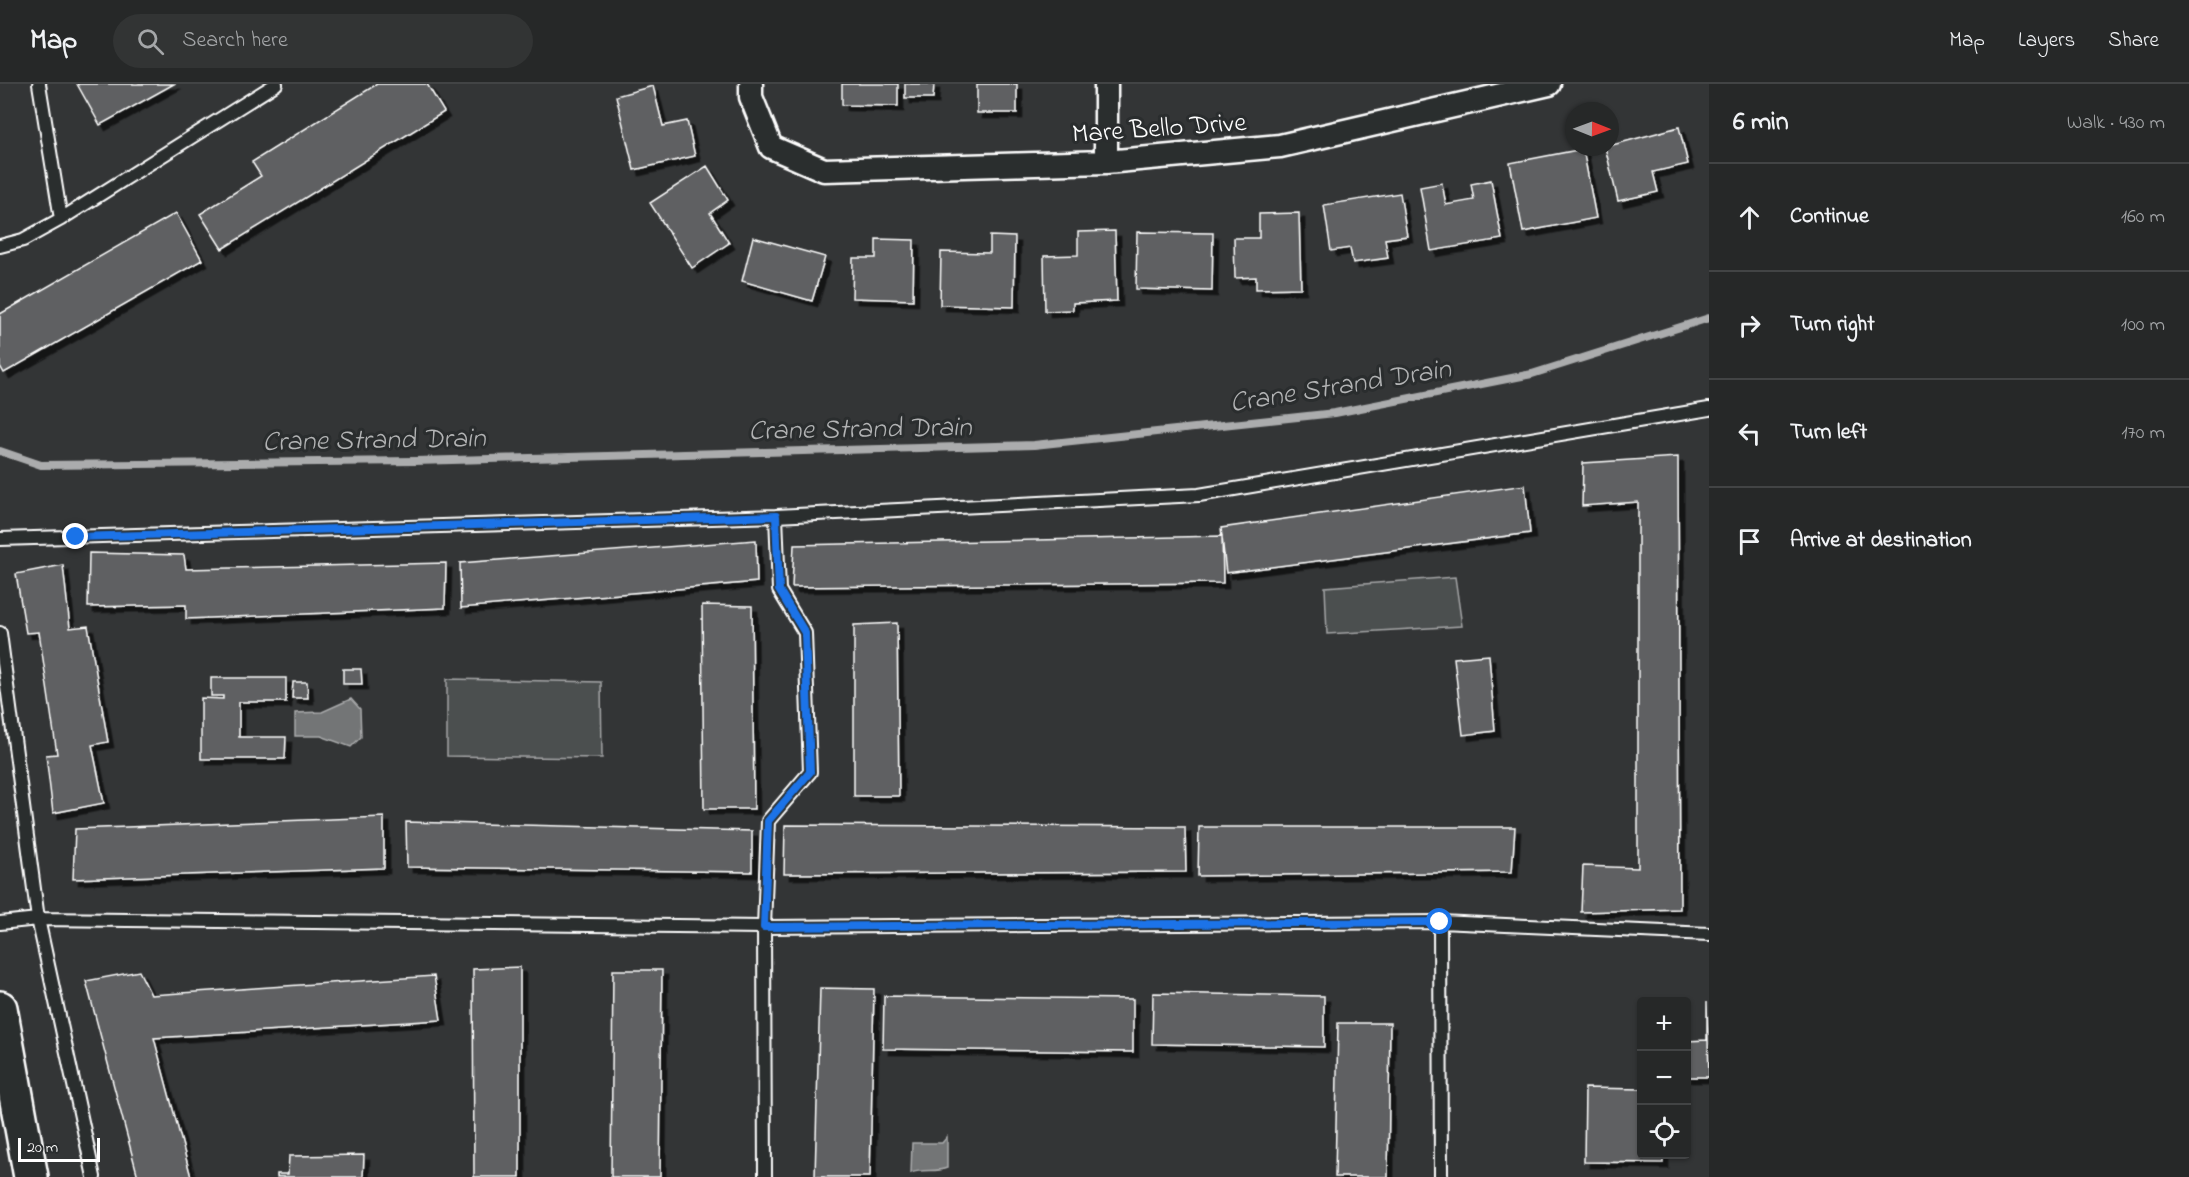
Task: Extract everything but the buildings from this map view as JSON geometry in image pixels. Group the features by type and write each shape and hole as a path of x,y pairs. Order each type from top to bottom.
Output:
{"main road":[{"path":"0,1008 31,1177"}],"street":[{"name":"Mare Bello Drive","path":"751,84 751,98 771,147 824,170 1106,162 1280,146 1549,84"},
{"path":"1106,84 1106,162"}],"lane":[{"path":"39,84 61,219"},
{"path":"0,246 23,240 61,219 276,84"},
{"path":"0,539 776,516 1199,495 1709,409"},
{"path":"765,1177 764,927 768,821 810,772 805,633 779,590 776,516"},
{"path":"0,633 38,919 94,1177"},
{"path":"0,923 38,919 764,927 1440,922 1709,934"},
{"path":"1440,922 1441,1177"}],"shaded area":[{"path":"1455,577 1462,626 1327,634 1325,587"},
{"path":"447,679 601,682 602,758 447,756"},
{"path":"351,699 360,709 361,737 351,747 321,736 295,736 295,713 322,712"},
{"path":"947,1137 947,1168 911,1173 912,1143 942,1143"}],"waterway":[{"name":"Crane Strand Drain","path":"0,451 41,465 415,461 1034,445 1335,413 1532,374 1709,318"}],"route":[{"path":"76,537 776,516 779,590 805,633 810,772 768,821 764,927 1440,922"}]}
